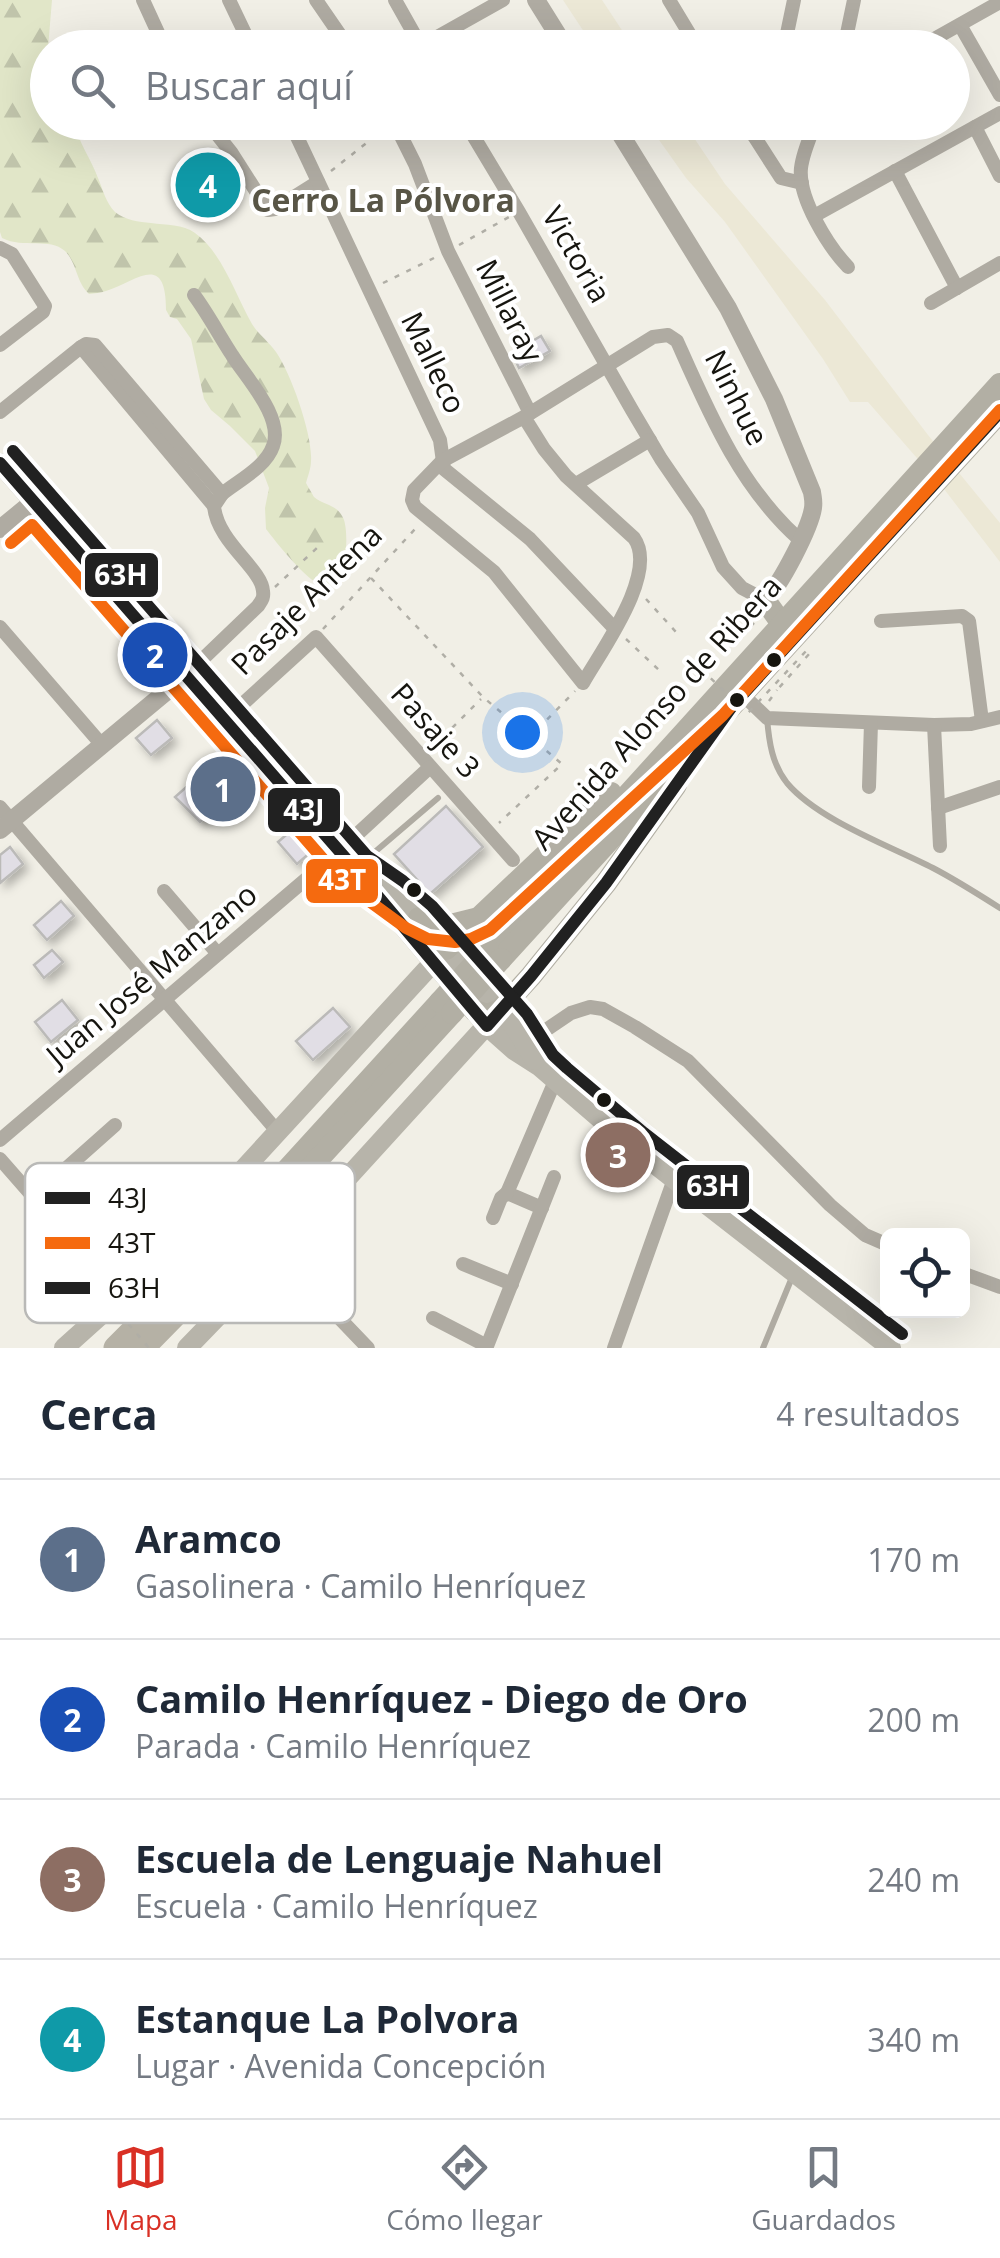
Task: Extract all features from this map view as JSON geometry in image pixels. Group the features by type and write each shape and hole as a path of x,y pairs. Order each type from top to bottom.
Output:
{"highway":[{"name":"Avenida Alonso de Ribera","path":"324,1163 471,1013 494,954 953,449 1000,384"},
{"name":"Avenida Alonso de Ribera","path":"953,449 1000,412"},
{"name":"Avenida Alonso de Ribera","path":"728,701 782,624 912,495"},
{"path":"765,600 782,624"},
{"path":"446,958 478,917 728,701"},
{"path":"471,1013 552,952 606,882 728,701"},
{"path":"415,927 451,925 478,917"},
{"name":"Avenida Alonso de Ribera","path":"309,1163 471,1013"},
{"path":"105,1348 139,1323"},
{"name":"Avenida Alonso de Ribera","path":"116,1348 141,1323"},
{"name":"Avenida Alonso de Ribera","path":"142,1348 167,1323"}],"main road":[{"path":"0,462 224,720 239,751 259,774 356,869 392,895 415,927 446,958 471,1013 518,1031 539,1066 619,1136 891,1348"},
{"path":"407,990 413,968 415,927"},
{"path":"249,1163 407,990 446,958"},
{"path":"351,1163 471,1013"},
{"path":"64,1348 97,1323"},
{"path":"187,1348 211,1323"}],"street":[{"path":"143,0 157,30"},
{"path":"229,0 243,30"},
{"path":"316,0 337,30"},
{"path":"396,0 412,30"},
{"path":"451,30 504,0"},
{"path":"536,0 555,30"},
{"path":"669,0 687,30"},
{"path":"780,0 790,17"},
{"path":"787,30 794,0"},
{"path":"848,30 854,0"},
{"path":"951,30 1000,2"},
{"path":"960,25 963,30"},
{"path":"970,42 1000,95"},
{"path":"970,130 1000,113"},
{"path":"975,127 1000,176"},
{"path":"221,140 268,210 318,182"},
{"name":"Malleco","path":"298,140 440,440 444,469 530,539 614,628"},
{"name":"Millaray","path":"403,140 448,252 551,458 637,541 640,556 635,586"},
{"name":"Victoria","path":"476,140 650,440 698,512 726,572 748,593 765,600"},
{"path":"624,140 728,308 774,400 812,492 814,504 800,540 777,587 765,600"},
{"path":"761,140 781,178 802,183"},
{"path":"809,140 800,173 802,183 826,240 848,266"},
{"path":"814,216 951,140"},
{"path":"895,171 957,288"},
{"path":"0,248 12,254 45,306 43,312 0,344"},
{"path":"931,303 1000,262"},
{"path":"194,294 257,388 276,438 266,459 218,500 215,517 224,536 261,582 264,594 258,606 185,676 4,819 278,1131"},
{"name":"Ninhue","path":"607,364 659,335 675,338 737,464 800,540"},
{"path":"0,412 80,347 90,344 98,348 218,500"},
{"path":"607,364 527,415 442,460 414,490 412,500 415,507 494,572 583,682 628,606 635,586"},
{"path":"576,484 650,440"},
{"path":"0,528 34,500"},
{"path":"881,620 960,616 969,620 982,721"},
{"path":"0,626 102,745"},
{"name":"Pasaje Antena","path":"224,720 316,637"},
{"name":"Pasaje 3","path":"316,637 514,860"},
{"path":"728,701 765,713 871,722 934,725 1000,717"},
{"path":"869,786 871,722"},
{"path":"934,725 940,846"},
{"name":"Juan José Manzano","path":"0,1140 339,851 426,763"},
{"path":"938,808 1000,787"},
{"path":"164,891 218,954"},
{"path":"540,1034 571,1013 603,1008 688,1062 830,1205 865,1236 880,1242"},
{"path":"493,1218 555,1081"},
{"path":"72,1163 115,1125"},
{"path":"0,1158 25,1187"},
{"path":"433,1318 478,1344 512,1284 554,1177"},
{"path":"614,1348 674,1179"},
{"path":"507,1192 542,1208"},
{"path":"463,1264 512,1284"},
{"path":"970,1276 1000,1288"},
{"path":"344,1323 368,1348"}],"lane":[{"path":"765,713 776,764 786,782 805,801 1000,908"},
{"path":"208,788 208,780 230,765 239,751"},
{"path":"218,800 227,802 245,782 259,774"},
{"path":"356,869 438,798"},
{"path":"763,1348 794,1272"}],"path":[{"path":"318,182 371,140"},
{"name":"Pasaje Antena","path":"316,637 427,516"},
{"path":"278,585 318,547"},
{"path":"371,578 483,698 562,764 489,833"},
{"path":"635,586 676,632"},
{"path":"754,623 705,673 748,713 807,650 810,653 777,690 765,713"},
{"path":"614,628 660,671"},
{"path":"529,738 583,682"},
{"path":"426,763 483,698"},
{"path":"133,1323 150,1348"}],"shaded area":[{"path":"563,0 602,0 622,30 583,30"},
{"path":"659,140 695,140 725,184 825,300 1000,523 1000,562 944,489 868,402 850,402 725,222"},
{"path":"209,160 232,185 207,208 184,184"}],"green space":[{"path":"0,0 52,0 50,30 30,30 30,140 80,140 115,212 132,220 185,228 213,251 252,324 273,348 288,374 311,450 306,483 314,497 335,508 344,520 344,560 336,579 329,584 315,582 266,529 269,488 255,451 204,399 191,339 166,310 161,281 148,275 89,294 65,251 44,244 10,241 2,238"}],"building":[{"path":"208,173 216,176 216,192 208,195 200,192 197,184 200,176"},
{"path":"541,336 550,351 519,368 512,353"},
{"path":"157,720 172,738 151,755 136,738"},
{"path":"241,760 252,772 225,795 213,796 211,803 216,808 200,822 175,797 192,782 204,795 211,795 215,783"},
{"path":"446,806 483,847 430,894 394,854"},
{"path":"293,829 312,851 297,864 278,842"},
{"path":"10,847 23,864 0,883 0,855"},
{"path":"61,901 74,916 47,940 34,925"},
{"path":"52,950 63,962 44,978 34,965"},
{"path":"62,1000 78,1020 51,1042 35,1022"},
{"path":"333,1008 350,1027 313,1060 296,1041"}],"transit line":[{"name":"43T","path":"11,543 32,525 343,882 406,928 428,939 455,942 490,930 723,715 1000,410"},
{"name":"43J","path":"0,463 487,1026 606,883 733,705 1000,412"},
{"name":"63H","path":"13,451 367,856 432,906 527,1014 553,1055 644,1133 902,1334"}],"place":[{"name":"Estanque La Polvora","path":"208,185"},
{"name":"Camilo Henríquez - Diego de Oro","path":"155,655"},
{"name":"Aramco","path":"223,789"},
{"name":"Escuela de Lenguaje Nahuel","path":"618,1155"}],"district":[{"name":"Cerro La Pólvora","path":"383,201"}]}
